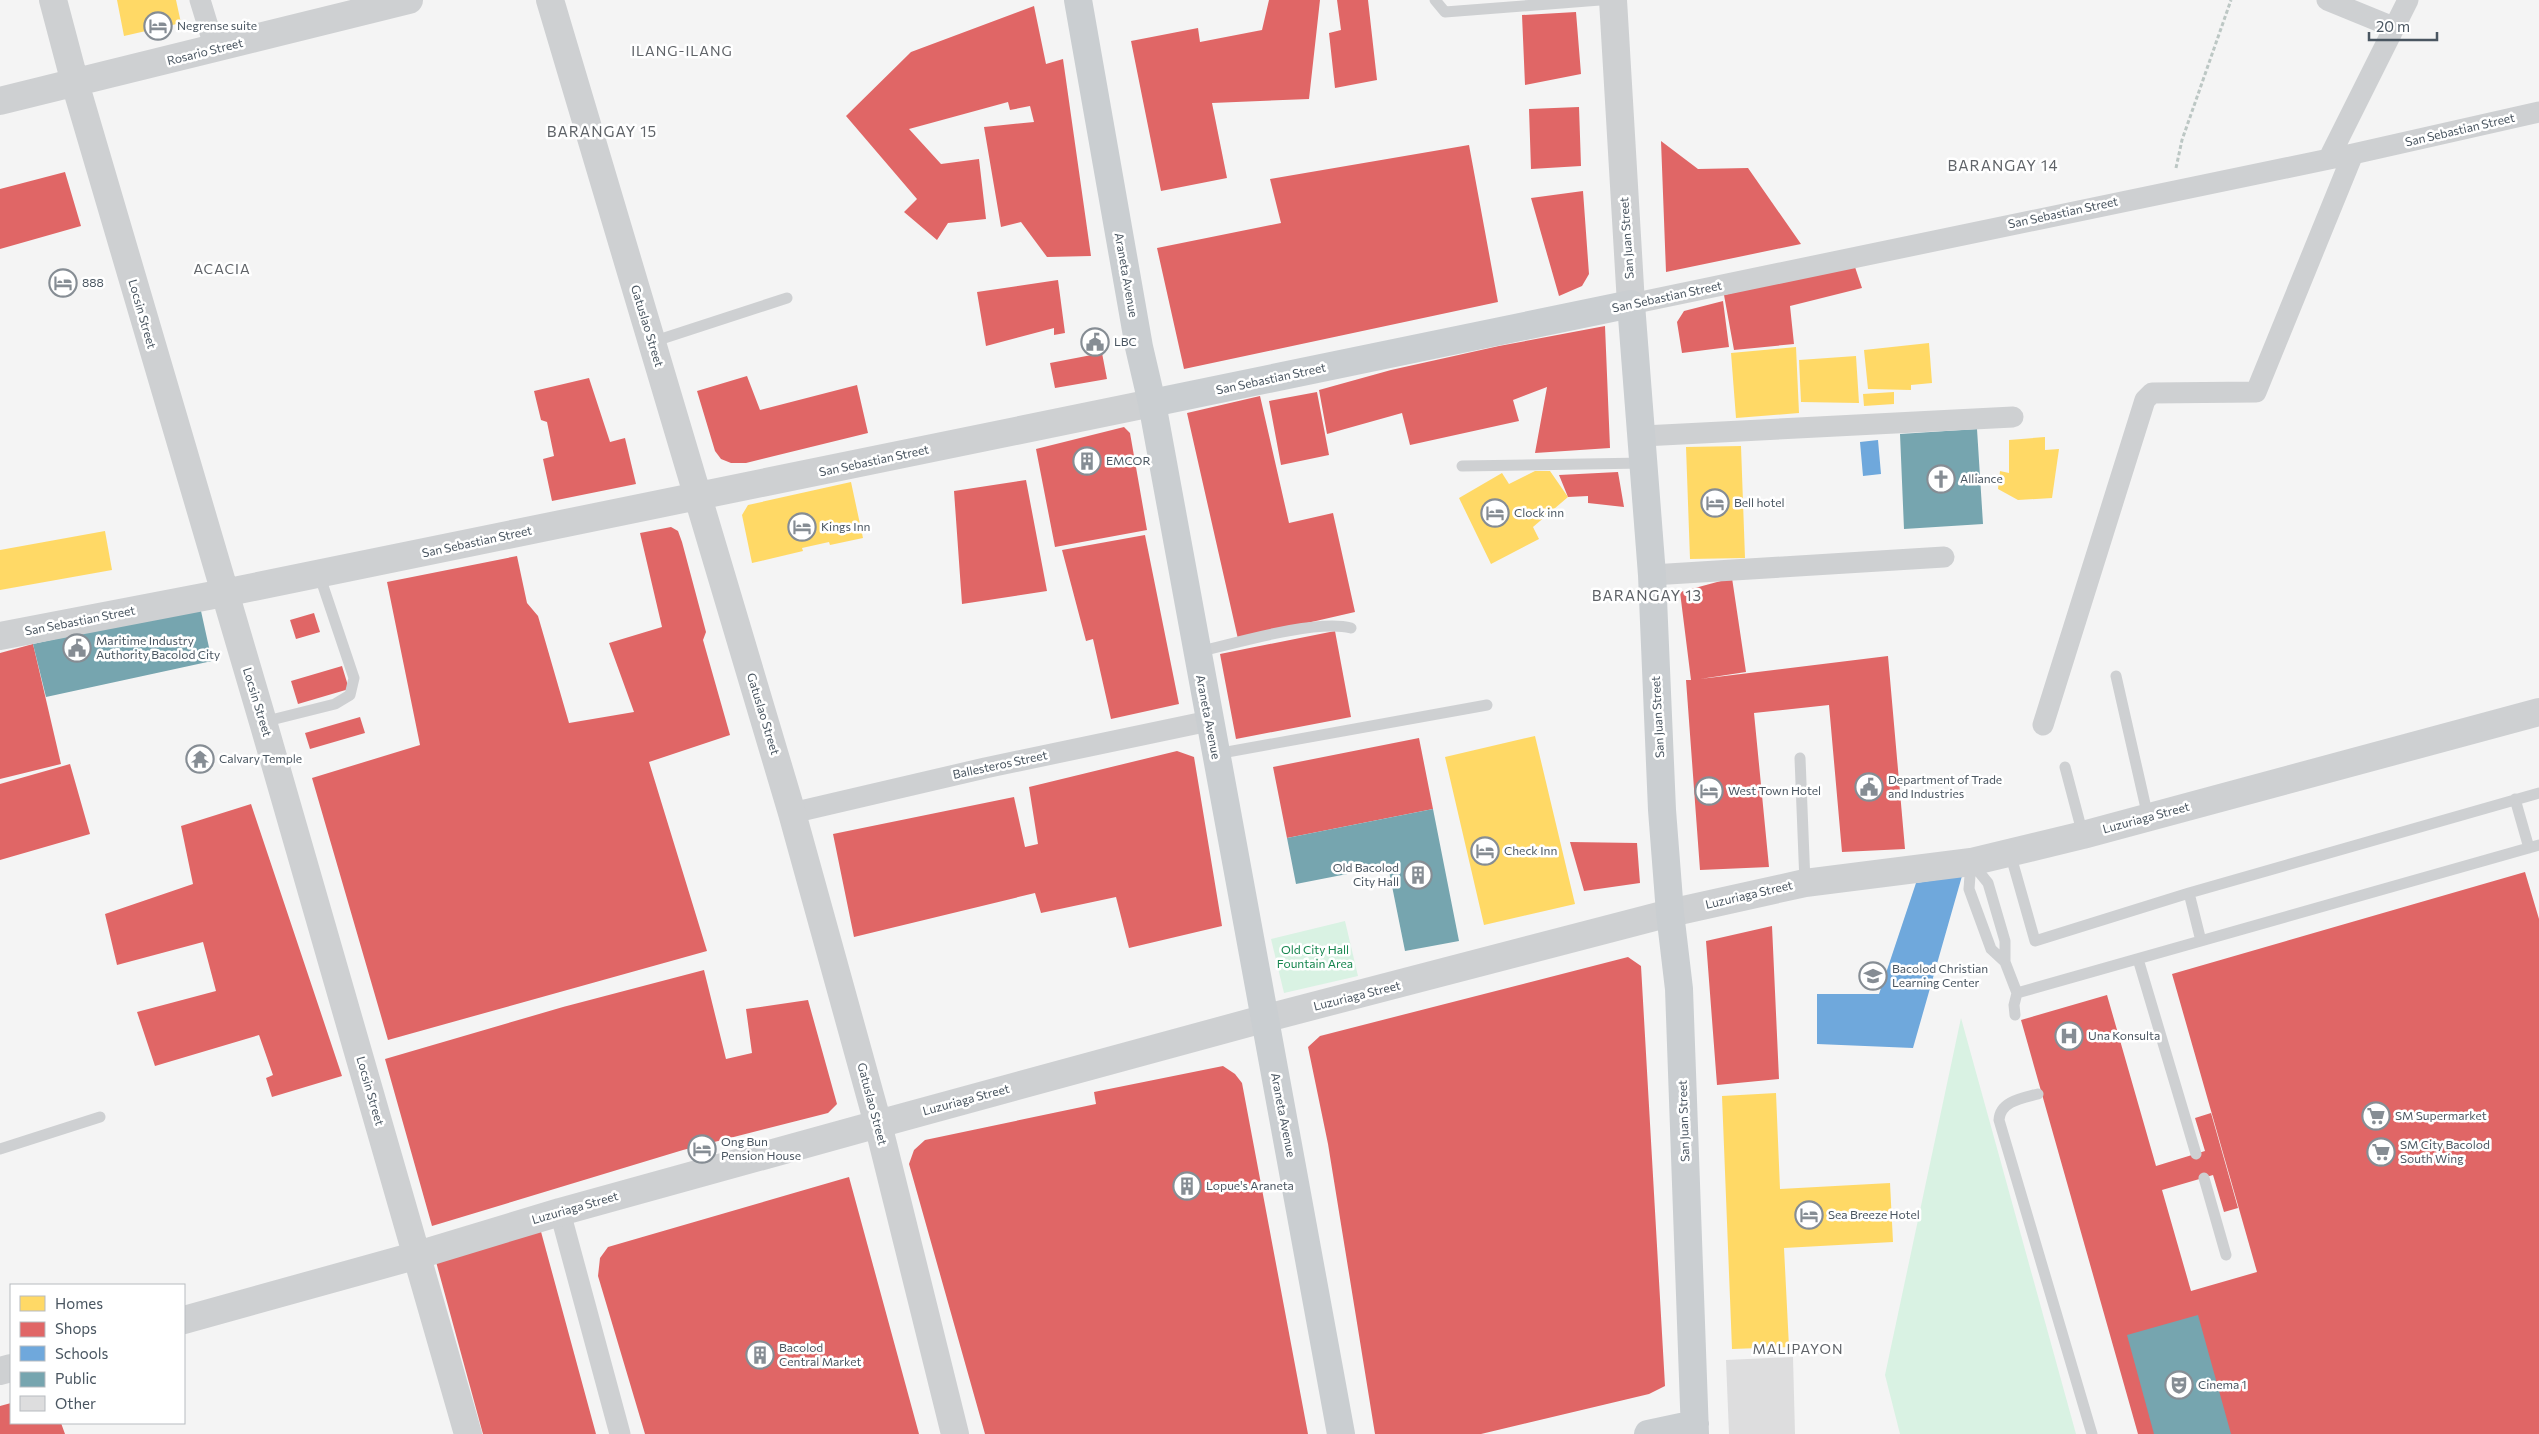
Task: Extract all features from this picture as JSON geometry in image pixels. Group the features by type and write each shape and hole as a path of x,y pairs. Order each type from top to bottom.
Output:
{"main road":[{"name":"Araneta Avenue","path":"1078,0 1139,347 1152,404 1263,1019 1278,1090 1341,1434"},
{"name":"San Sebastian Street","path":"1152,404 1632,304"},
{"name":"San Juan Street","path":"1632,304 1652,575 1662,810 1670,913 1679,990 1695,1429"},
{"path":"1648,1434 1695,1429"}],"street":[{"name":"Locsin Street","path":"53,0 75,83 263,722 468,1434"},
{"path":"200,0 215,50"},
{"name":"Rosario Street","path":"0,101 215,50 409,0"},
{"name":"Gatuslao Street","path":"550,0 792,813 878,1124 955,1434"},
{"name":"San Juan Street","path":"1612,0 1632,304"},
{"path":"2327,0 2393,28"},
{"path":"2329,158 2408,0"},
{"name":"San Sebastian Street","path":"1632,304 2353,154 2539,112"},
{"path":"2044,725 2145,400 2152,393 2256,392 2353,154"},
{"name":"San Sebastian Street","path":"0,636 319,574 1152,404"},
{"path":"1643,436 2014,417"},
{"path":"1652,575 1944,556"},
{"name":"Luzuriaga Street","path":"185,1320 418,1255 560,1212 878,1124 1263,1019 1670,913 1805,883 1971,862 2010,853 2539,712"},
{"name":"Ballesteros Street","path":"792,813 1209,721"},
{"path":"560,1212 620,1434"}],"lane":[{"path":"1435,0 1445,12 1600,0"},
{"path":"652,342 787,298"},
{"path":"1462,466 1644,463"},
{"path":"263,722 334,704 350,695 354,678 319,574"},
{"path":"1196,652 1317,626 1338,625 1351,628"},
{"path":"2116,676 2148,817"},
{"path":"1216,755 1487,705"},
{"path":"1800,758 1805,883"},
{"path":"2064,767 2083,835"},
{"path":"2010,853 2035,941 2189,893 2539,793"},
{"path":"2017,993 2534,847 2516,799"},
{"path":"1971,862 1969,890 1991,949 2005,962"},
{"path":"1971,862 1988,883 2005,941 2005,962 2017,993 2014,1006 2015,1016"},
{"path":"2189,893 2201,941"},
{"path":"2138,959 2196,1154"},
{"path":"2038,1094 2005,1105 1999,1114 1999,1120 2092,1434"},
{"path":"0,1149 100,1117"},
{"path":"2204,1178 2226,1255"}],"path":[{"path":"2172,191 2182,140 2231,0"}],"green space":[{"name":"Old City Hall Fountain Area","path":"1345,921 1358,976 1284,993 1271,939"},
{"path":"1961,1018 2076,1434 1900,1434 1885,1375"}],"building: Homes":[{"path":"117,0 176,0 181,23 124,36"},
{"path":"1929,343 1932,383 1911,385 1911,390 1868,389 1864,350"},
{"path":"1796,347 1799,413 1736,418 1731,353"},
{"path":"1856,356 1859,403 1801,402 1799,360"},
{"path":"1894,392 1894,404 1864,406 1863,394"},
{"path":"2045,437 2045,450 2059,449 2052,498 2018,500 1998,489 2000,471 2009,473 2009,440"},
{"name":"Bell hotel","path":"1741,446 1745,558 1690,559 1686,447"},
{"name":"Clock inn","path":"1535,471 1550,471 1568,497 1533,527 1539,539 1491,564 1459,498 1502,473 1509,484"},
{"name":"Kings Inn","path":"851,482 863,538 830,545 829,542 802,548 803,551 752,563 742,515 748,505"},
{"path":"105,531 112,570 0,590 0,550"},
{"path":"1535,736 1575,904 1484,925 1445,757"},
{"name":"Sea Breeze Hotel","path":"1776,1093 1780,1189 1890,1183 1893,1242 1784,1248 1789,1347 1732,1349 1722,1096"}],"building: Shops":[{"path":"1269,0 1320,0 1309,99 1212,103 1227,178 1161,191 1131,41 1198,28 1200,42 1262,30"},
{"path":"1337,0 1368,0 1377,80 1335,88 1329,33 1341,30"},
{"path":"1034,6 1046,64 1063,59 1091,256 1047,257 1021,222 1001,227 984,127 1034,122 1030,106 1010,110 1008,102 909,129 941,164 979,159 986,219 948,223 937,240 904,212 917,199 846,116 911,52"},
{"path":"1576,12 1581,74 1525,85 1522,15"},
{"path":"1579,107 1581,166 1531,169 1529,109"},
{"path":"1661,141 1698,169 1748,168 1801,244 1666,272"},
{"path":"1469,145 1498,302 1184,369 1157,248 1281,223 1270,179"},
{"path":"65,172 81,226 0,249 0,189"},
{"path":"1583,191 1589,274 1582,286 1559,296 1531,198"},
{"path":"1854,264 1862,288 1790,306 1794,344 1734,350 1724,295"},
{"path":"1058,280 1065,333 1054,335 1054,328 986,346 977,292"},
{"path":"1723,301 1729,347 1682,353 1677,322 1684,311"},
{"path":"1605,326 1610,448 1535,453 1547,387 1513,400 1519,421 1410,445 1402,413 1327,434 1319,390 1391,370 1499,346"},
{"path":"1102,353 1107,379 1055,388 1050,363"},
{"path":"747,376 760,410 857,385 868,433 746,463 731,463 721,459 715,451 697,391"},
{"path":"589,378 610,442 625,438 636,484 552,501 543,459 554,456 547,422 541,420 534,391"},
{"path":"1317,392 1329,455 1281,465 1269,401"},
{"path":"1260,396 1289,523 1333,513 1355,612 1238,639 1187,413"},
{"path":"1124,427 1130,433 1147,530 1055,547 1036,449"},
{"path":"1618,472 1624,507 1588,503 1588,496 1568,497 1559,475"},
{"path":"1026,480 1047,591 962,604 954,491"},
{"path":"671,527 678,531 682,542 706,632 703,640 730,735 649,762 707,951 388,1040 312,778 420,745 387,582 517,556 527,603 538,616 569,723 634,712 609,643 662,627 640,533"},
{"path":"1145,535 1179,704 1111,719 1093,639 1086,641 1062,550"},
{"path":"1732,578 1746,672 1700,679 1888,656 1905,849 1842,852 1829,705 1754,713 1769,867 1700,870 1686,680 1691,680 1680,592"},
{"path":"314,613 320,632 296,639 290,620"},
{"path":"1335,631 1351,717 1236,739 1220,654"},
{"path":"33,644 61,764 0,779 0,653"},
{"path":"342,666 349,689 298,704 291,681"},
{"path":"360,717 365,733 310,749 305,733"},
{"path":"1419,738 1433,809 1287,838 1273,767"},
{"path":"1177,751 1194,757 1222,926 1129,948 1116,897 1041,913 1035,893 854,937 833,834 1014,797 1025,847 1038,844 1029,787"},
{"path":"70,764 90,834 0,860 0,784"},
{"path":"251,804 342,1076 272,1097 266,1078 273,1075 259,1035 155,1066 137,1012 216,991 203,942 117,965 105,914 193,884 181,826"},
{"path":"1570,842 1637,843 1640,883 1584,891"},
{"name":"SM City Bacolod South Wing","path":"2525,872 2539,919 2539,1434 2138,1434 2021,1020 2107,995 2156,1166 2205,1151 2195,1118 2211,1113 2238,1208 2224,1212 2213,1175 2162,1190 2191,1291 2257,1272 2172,974"},
{"path":"1772,926 1779,1079 1717,1085 1706,941"},
{"path":"1628,957 1641,966 1665,1386 1649,1394 1481,1434 1375,1434 1328,1144 1308,1047 1320,1036"},
{"path":"704,970 726,1059 752,1053 746,1009 808,1000 837,1104 828,1113 683,1150 432,1226 385,1059 563,1007"},
{"path":"1223,1066 1235,1074 1242,1083 1308,1434 985,1434 909,1164 914,1150 925,1140 1096,1104 1094,1092"},
{"name":"Bacolod Central Market","path":"849,1177 919,1434 645,1434 598,1276 600,1258 608,1247"},
{"path":"540,1228 596,1434 483,1434 435,1258"},
{"path":"10,1403 10,1424 61,1424 65,1434 0,1434 0,1406"}],"building: Schools":[{"path":"1878,440 1881,474 1863,476 1860,442"},
{"path":"1962,876 1913,1048 1817,1044 1817,994 1879,994 1916,883"}],"building: Public":[{"name":"Alliance","path":"1977,429 1983,524 1904,529 1900,434"},
{"path":"190,609 201,611 212,661 46,697 33,644"},
{"name":"Old Bacolod City Hall","path":"1433,809 1459,941 1405,951 1388,866 1296,884 1287,838"},
{"name":"Cinema 1","path":"2198,1315 2231,1434 2154,1434 2127,1335"}],"building: Other":[{"path":"1793,1357 1795,1434 1729,1434 1726,1360"}],"place":[{"name":"Negrense suite","path":"158,26"},
{"name":"888","path":"63,283"},
{"name":"LBC","path":"1095,342"},
{"name":"EMCOR","path":"1087,461"},
{"name":"Alliance","path":"1941,479"},
{"name":"Bell hotel","path":"1715,503"},
{"name":"Clock inn","path":"1495,513"},
{"name":"Kings Inn","path":"802,527"},
{"name":"Maritime Industry Authority Bacolod City","path":"77,648"},
{"name":"Calvary Temple","path":"200,759"},
{"name":"Department of Trade and Industries","path":"1869,787"},
{"name":"West Town Hotel","path":"1709,791"},
{"name":"Check Inn","path":"1485,851"},
{"name":"Old Bacolod City Hall","path":"1418,875"},
{"name":"Bacolod Christian Learning Center","path":"1873,976"},
{"name":"Una Konsulta","path":"2069,1036"},
{"name":"SM Supermarket","path":"2376,1116"},
{"name":"Ong Bun Pension House","path":"702,1149"},
{"name":"SM City Bacolod South Wing","path":"2381,1152"},
{"name":"Lopue's Araneta","path":"1187,1186"},
{"name":"Sea Breeze Hotel","path":"1809,1215"},
{"name":"Bacolod Central Market","path":"760,1355"},
{"name":"Cinema 1","path":"2179,1385"}],"district":[{"name":"ILANG-ILANG","path":"682,51"},
{"name":"BARANGAY 15","path":"602,132"},
{"name":"BARANGAY 14","path":"2003,166"},
{"name":"ACACIA","path":"222,269"},
{"name":"BARANGAY 13","path":"1647,596"},
{"name":"MALIPAYON","path":"1798,1349"}]}
